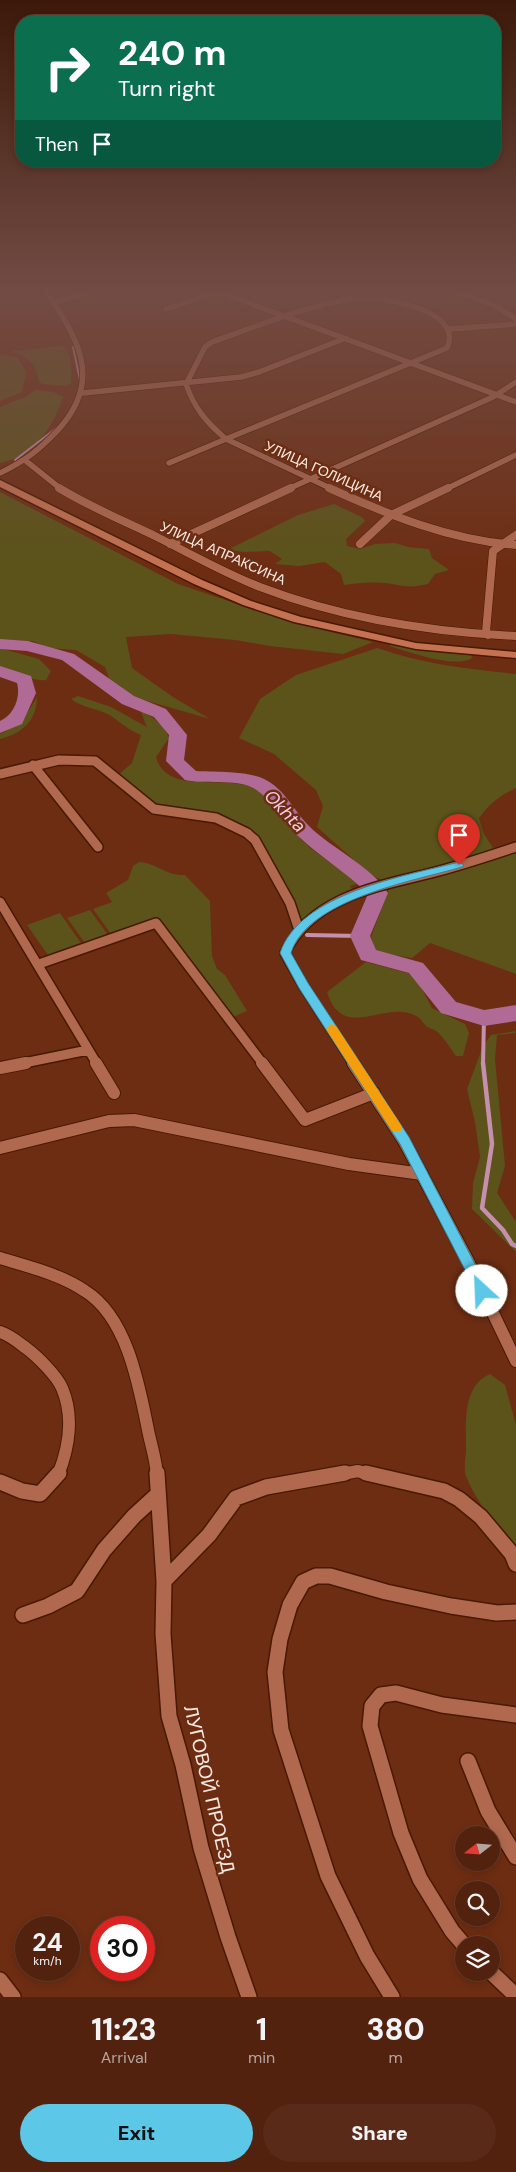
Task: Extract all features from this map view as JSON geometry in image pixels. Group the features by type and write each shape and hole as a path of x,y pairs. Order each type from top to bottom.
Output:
{"street":[{"path":"0,473 26,461 66,424 83,392 84,383"},
{"path":"83,392 192,383"},
{"path":"169,462 363,383"},
{"path":"465,383 516,402"},
{"path":"170,544 309,479 497,395 514,383"},
{"name":"УЛИЦА ГОЛИЦИНА","path":"186,384 193,406 208,425 226,440 391,515 444,534 475,542 516,545"},
{"path":"360,544 391,515 516,455"},
{"name":"УЛИЦА АПРАКСИНА","path":"26,461 54,484 79,499 243,579 304,601 351,614 396,623 488,636 516,636"},
{"path":"0,483 198,582 247,603 298,620 416,646 516,655"},
{"path":"488,636 486,632 493,550 516,535"},
{"path":"0,774 32,765 84,759 95,761 154,808 171,813 216,818 239,828 255,840 290,903 298,930"},
{"path":"32,765 98,847"},
{"path":"516,847 476,861 361,891 333,904 298,930 289,941 286,953 288,961 404,1141 468,1261 516,1361"},
{"path":"0,902 39,964 114,1093"},
{"path":"39,964 156,923 304,1120 374,1093"},
{"path":"0,1068 88,1050"},
{"path":"0,1148 109,1120 134,1120 349,1164 422,1174"},
{"name":"ЛУГОВОЙ ПРОЕЗД","path":"0,1258 49,1273 86,1291 107,1310 119,1330 142,1400 152,1445 158,1494 164,1581 163,1634 169,1716 183,1765 200,1848 249,1997"},
{"path":"0,1332 7,1334 36,1356 62,1387 70,1422 64,1460 57,1477 40,1494 22,1491 0,1482"},
{"path":"164,1581 209,1535 236,1498 266,1487 358,1471 389,1480 444,1491 459,1499 481,1518 512,1554 516,1564"},
{"path":"23,1615 48,1606 76,1591 104,1550 134,1516 158,1494"},
{"path":"392,1997 367,1956 328,1876 281,1730 275,1672 280,1639 290,1604 303,1582 316,1576 330,1576 386,1592 451,1606 497,1613 516,1612"},
{"path":"456,1936 420,1879 401,1833 370,1726 372,1706 380,1696 396,1693 442,1705 516,1715"},
{"path":"468,1761 481,1797 498,1832 516,1857"},
{"path":"0,1980 13,1997"},
{"path":"500,1981 516,1996"}],"shaded area":[{"path":"0,383 24,383 22,392 0,401"},
{"path":"41,383 71,383 67,386"},
{"path":"35,390 53,392 63,397 59,409 41,439 23,454 0,463 0,407 27,396"},
{"path":"0,492 178,584 297,624 373,642 343,654 171,634 126,637 132,668 173,697 210,719 137,698 111,684 105,667 76,650 48,648 33,641 0,640"},
{"path":"334,504 362,517 365,521 346,539 347,546 360,549 375,544 395,543 408,547 429,549 432,558 449,570 435,574 428,584 421,585 359,583 344,585 341,574 325,562 299,566 275,564 282,559 270,551 245,552 227,550 298,515"},
{"path":"390,643 471,654 472,658 465,661 444,661 390,646"},
{"path":"0,648 39,659 51,671 46,680 29,678 0,668"},
{"path":"377,648 429,662 516,674 516,788 495,800 479,818 484,834 498,856 516,850 516,974 430,943 412,958 376,952 371,937 391,883 372,876 317,827 323,806 316,790 274,754 239,738 260,699 296,675"},
{"path":"78,696 111,707 147,727 140,710 149,715 158,721 169,738 156,757 162,769 172,777 200,782 230,783 255,789 269,800 310,848 359,883 350,886 353,890 348,892 350,894 299,930 255,840 239,828 154,809 116,777 132,763 141,735 106,713 71,699"},
{"path":"37,697 31,720 15,734 0,739 0,734 12,728 22,719"},
{"path":"139,862 172,874 185,875 210,901 212,956 217,969 225,975 247,1011 228,1019 156,923 133,931 130,927 111,934 93,909 112,902 106,893 128,880 133,866"},
{"path":"90,910 108,935 85,943 67,918"},
{"path":"60,913 81,943 48,955 27,925"},
{"path":"366,962 411,974 418,982 432,1008 465,1024 469,1033 463,1056 456,1056 439,1033 426,1026 418,1017 406,1012 355,1017 344,1015 334,1007 327,992"},
{"path":"516,1031 516,1033 497,1035 495,1059 505,1166 497,1193 516,1222 516,1252 472,1209 473,1183 480,1157 475,1122 467,1089 483,1046 491,1035"},
{"path":"490,1374 505,1385 516,1425 516,1550 482,1506 465,1473 466,1417 470,1396 474,1387"}],"waterway":[{"path":"15,460 59,426"},
{"name":"Okhta","path":"0,644 28,646 68,657 128,700 160,713 178,735 175,761 191,776 231,778 258,783 278,799 302,830 332,855 357,872 378,893 360,936 368,955 416,968 449,1008 484,1018 516,1013"},
{"name":"Okhta","path":"0,671 25,680 28,693 16,720 0,728"},
{"path":"307,935 360,936"},
{"path":"483,1063 484,1018"},
{"path":"483,1063 492,1144 482,1208 503,1230 512,1244 516,1246"}],"slow traffic":[{"path":"331,1029 396,1128"}],"route":[{"path":"459,865 361,891 333,904 298,930 289,941 286,953 288,961 303,985 404,1141 482,1291"}]}
